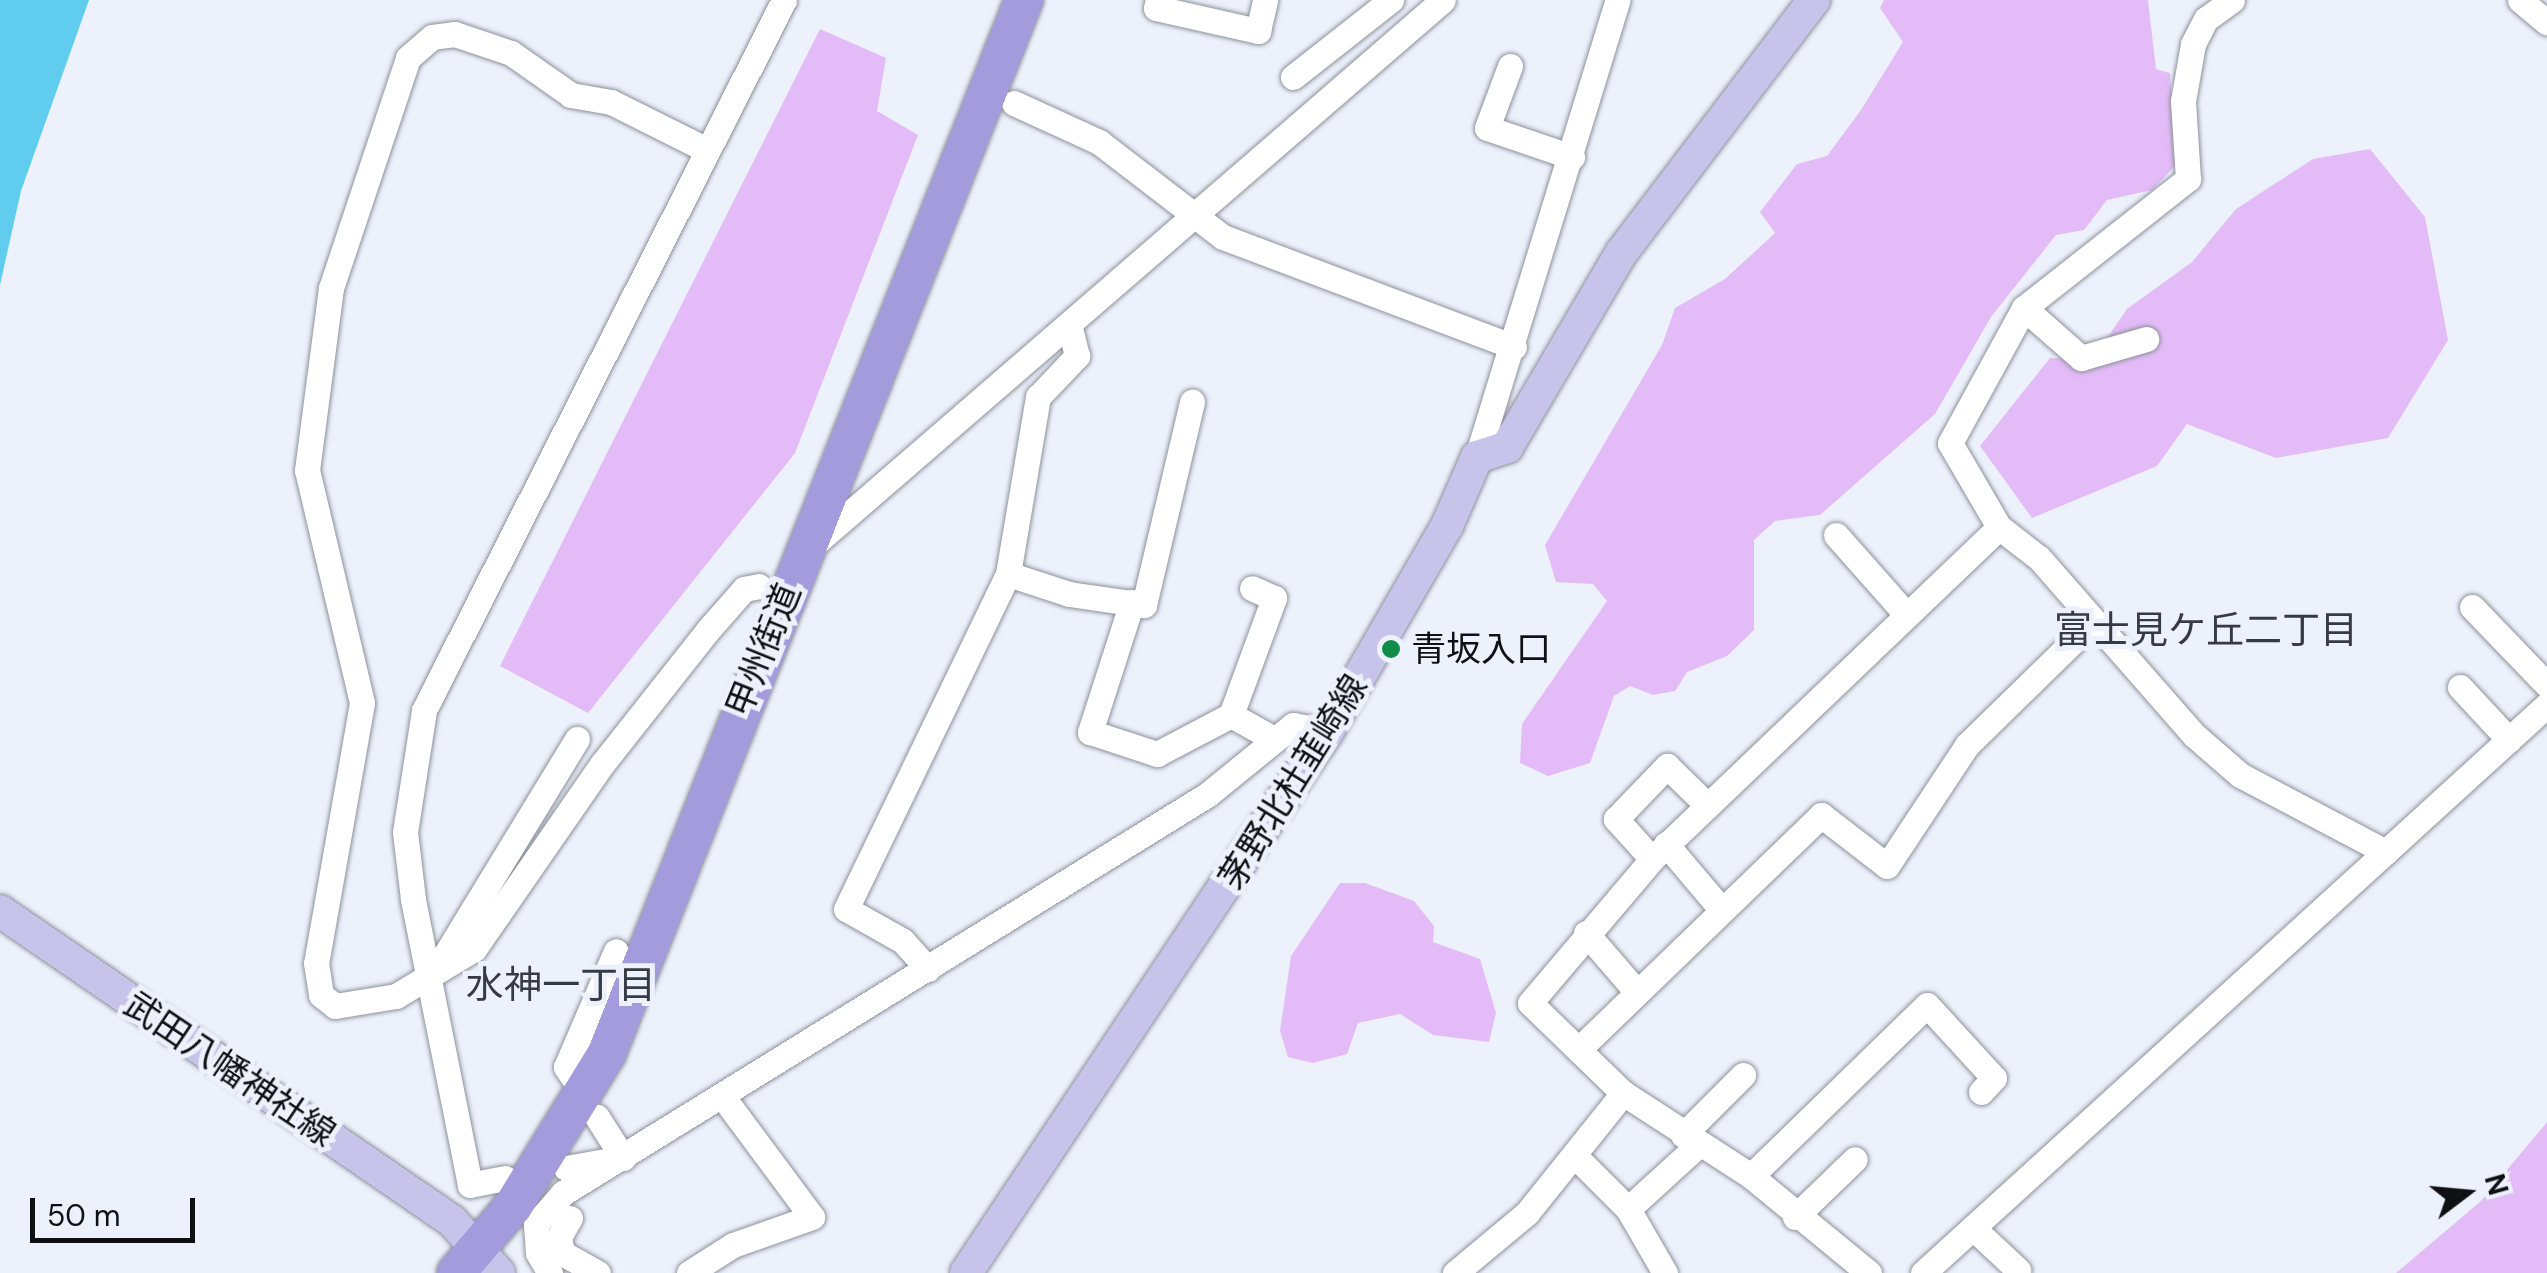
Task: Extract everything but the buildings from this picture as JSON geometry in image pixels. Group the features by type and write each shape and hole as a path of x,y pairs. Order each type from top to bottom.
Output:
{"highway":[{"name":"甲州街道","path":"470,1254 513,1206 607,1053 1024,0"}],"main road":[{"path":"1477,457 1508,447 1622,252 1814,0"},
{"name":"茅野北杜韮崎線","path":"966,1273 1328,731 1447,526 1477,457"},
{"name":"武田八幡神社線","path":"0,911 470,1254"}],"street":[{"path":"505,1178 470,1185 430,977 406,832 424,710 784,0"},
{"path":"1158,0 1156,8 1258,31 1266,0"},
{"path":"1293,77 1391,0"},
{"path":"1399,0 1441,1"},
{"path":"1477,457 1618,0"},
{"path":"2232,0 2206,19 2193,44 2183,101 2188,179 2024,308 1950,444 1999,527 2240,775 2386,852"},
{"path":"2520,0 2547,23"},
{"path":"802,555 1441,1"},
{"path":"707,150 611,102 571,95 511,53 455,34 432,37 408,58 366,173 331,288 307,470 362,703 316,963 320,995 335,1006 396,996 474,949 602,763 708,630 744,590 759,586"},
{"path":"1510,66 1487,128 1572,156"},
{"path":"1014,104 1099,142 1223,237 1514,347"},
{"path":"2024,308 2081,358 2146,339"},
{"path":"928,969 903,941 846,908 1008,574 1038,396 1077,356 1069,324"},
{"path":"1008,574 1069,594 1144,605 1192,402"},
{"path":"1870,1273 1795,1216 1751,1176 1623,1093 1530,1004 1586,933 1659,852 1999,527"},
{"path":"1836,535 1906,614"},
{"path":"1132,602 1090,732 1157,754 1231,715 1274,598 1252,588"},
{"path":"2472,606 2547,684"},
{"path":"1579,1049 1720,908 1821,816 1887,866 1966,745 2094,621"},
{"path":"2460,687 2509,740"},
{"path":"1923,1273 2547,705"},
{"path":"1231,715 1274,738"},
{"path":"550,1273 538,1252 536,1224 563,1193 1207,795 1293,725 1328,731"},
{"path":"430,977 577,739"},
{"path":"1707,805 1667,766 1616,819 1720,908"},
{"path":"1586,933 1636,990"},
{"path":"572,1076 566,1067 616,951"},
{"path":"1751,1176 1927,1005 1994,1078 1981,1092"},
{"path":"1628,1208 1691,1140 1743,1075"},
{"path":"1454,1273 1577,1158 1623,1093"},
{"path":"689,1273 733,1245 812,1217 722,1096"},
{"path":"597,1117 623,1158"},
{"path":"566,1168 623,1158"},
{"path":"1577,1158 1628,1208 1665,1273"},
{"path":"1795,1216 1855,1159"},
{"path":"570,1218 559,1236 582,1271"},
{"path":"1972,1228 2018,1270"}],"shaded area":[{"path":"1884,0 2148,0 2156,69 2170,73 2176,165 2152,190 2107,200 2084,230 2056,235 1991,317 1935,414 1820,515 1775,521 1754,540 1754,630 1727,656 1687,672 1675,691 1653,695 1630,686 1614,696 1590,763 1548,776 1520,763 1522,724 1607,601 1593,584 1556,582 1545,545 1662,345 1675,308 1725,279 1775,233 1760,212 1797,164 1827,156 1861,110 1903,42 1880,8"},
{"path":"820,29 886,58 877,111 918,135 795,453 588,713 500,666"},
{"path":"2370,149 2425,217 2448,340 2388,438 2276,458 2187,424 2157,466 2032,518 1980,446 2050,358 2092,360 2127,309 2192,262 2236,209 2313,159"},
{"path":"1340,883 1365,883 1414,901 1434,926 1433,942 1480,959 1496,1013 1489,1042 1433,1035 1400,1014 1358,1023 1347,1054 1313,1063 1288,1057 1280,1031 1291,956"},
{"path":"2547,1122 2547,1273 2396,1273 2481,1201"}],"water":[{"path":"0,0 89,0 21,191 0,285"}],"place":[{"name":"青坂入口","path":"1391,649"}],"district":[{"name":"富士見ケ丘二丁目","path":"2206,631"},
{"name":"水神一丁目","path":"561,986"}]}
